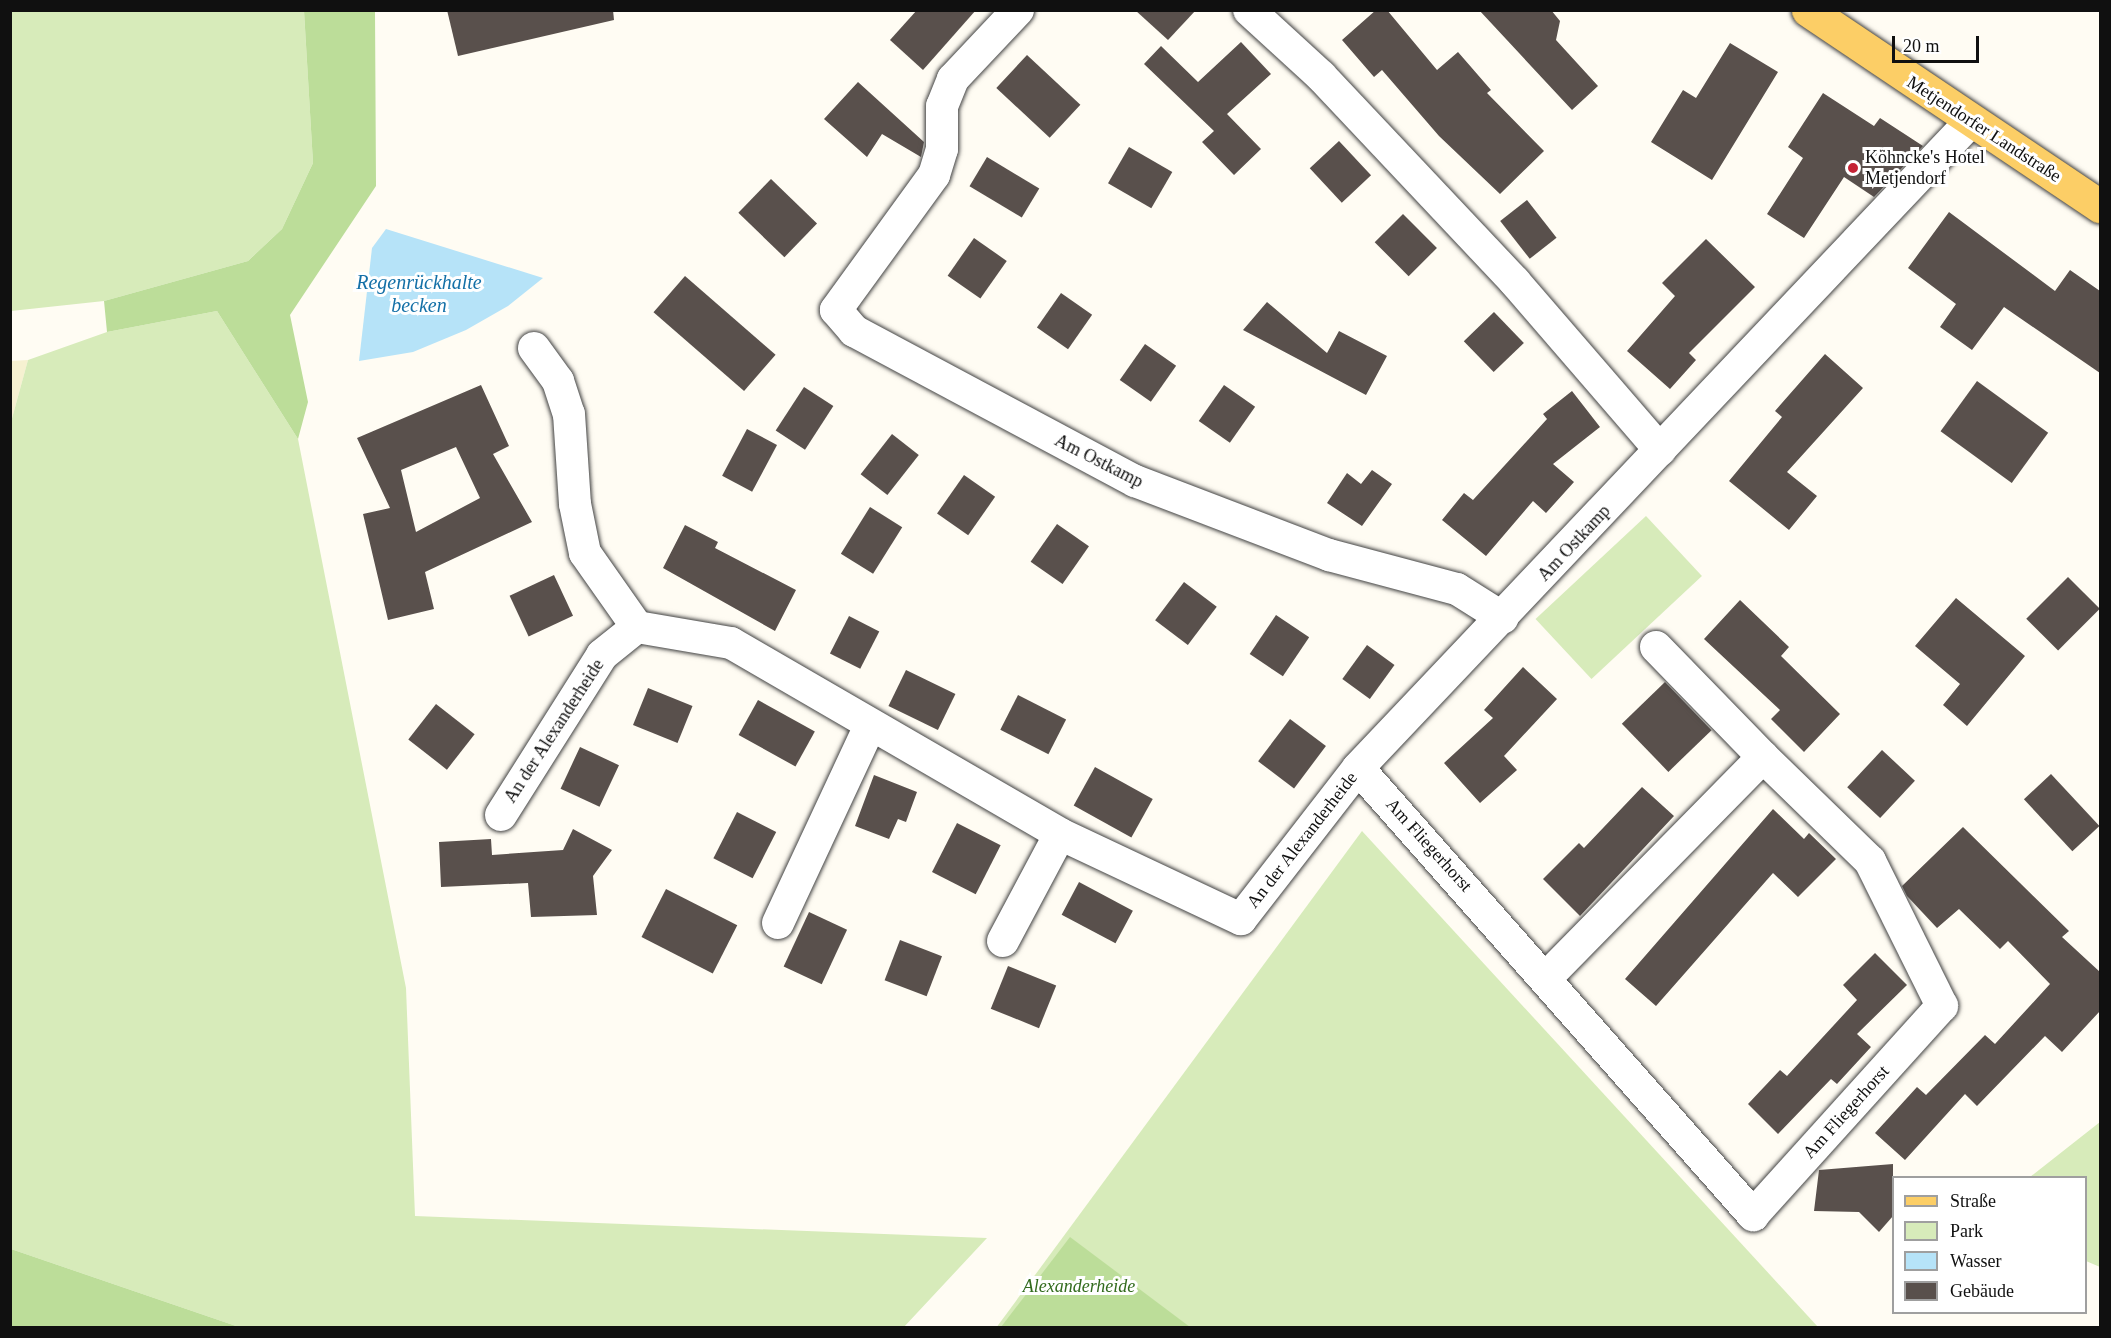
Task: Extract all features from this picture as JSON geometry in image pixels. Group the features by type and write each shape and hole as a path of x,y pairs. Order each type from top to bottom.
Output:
{"main road":[{"name":"Metjendorfer Landstraße","path":"1808,10 2100,206"}],"street":[{"name":"Am Ostkamp","path":"1018,10 953,79 942,106 942,149 934,175 836,310 854,332 1135,481 1329,555 1465,592 1503,618 1971,121"},
{"path":"1249,10 1321,76 1515,282 1660,450"},
{"path":"534,348 558,381 570,414 575,504 585,553 638,627"},
{"name":"An der Alexanderheide","path":"501,814 602,655 638,627 731,643 1059,834 1241,919 1358,768 1503,618"},
{"name":"Am Fliegerhorst","path":"1358,768 1547,976 1753,1215 1942,1006 1870,861 1763,757 1656,647"},
{"path":"778,923 870,726"},
{"path":"1547,976 1763,757"},
{"path":"1003,941 1059,834"}],"shaded area":[{"path":"28,360 11,422 11,361"}],"green space":[{"path":"10,11 304,11 313,163 282,229 248,261 104,301 11,311"},
{"path":"304,11 375,11 376,186 290,315 308,402 298,439 217,311 107,332 104,301 248,261 282,229 313,163"},
{"path":"217,311 298,439 406,988 415,1216 987,1238 903,1328 239,1327 11,1249 11,422 28,360 107,332"},
{"path":"1646,516 1702,576 1591,679 1536,619"},
{"path":"1362,831 1818,1327 996,1328"},
{"path":"2100,1122 2100,1267 2087,1261 2087,1176 2031,1176"},
{"name":"Alexanderheide","path":"1070,1237 1190,1327 1001,1327"},
{"path":"11,1249 239,1327 11,1327"}],"water":[{"name":"Regenrückhalte becken","path":"386,229 543,278 508,306 466,330 413,352 359,361 372,248"}],"building":[{"path":"447,10 613,10 614,20 458,56"},
{"path":"917,10 976,10 923,70 890,40"},
{"path":"1135,10 1196,10 1168,40"},
{"path":"1376,10 1387,10 1437,70 1458,52 1491,90 1487,93 1544,151 1500,194 1439,136 1382,70 1374,77 1342,40"},
{"path":"1479,10 1551,10 1560,21 1556,40 1598,86 1572,110"},
{"path":"1241,42 1271,74 1227,114 1261,149 1234,175 1202,142 1214,131 1144,64 1161,46 1198,82"},
{"path":"1730,43 1778,72 1712,180 1651,142 1683,90 1696,98"},
{"path":"1027,55 1080,105 1050,138 996,88"},
{"path":"858,82 924,142 921,157 882,134 867,157 824,119"},
{"name":"Köhncke's Hotel Metjendorf","path":"1823,93 1874,126 1880,118 1923,146 1874,197 1844,177 1804,238 1767,214 1803,158 1788,147"},
{"path":"1339,141 1371,175 1342,203 1310,168"},
{"path":"1129,147 1172,172 1151,208 1108,183"},
{"path":"987,157 1039,188 1022,218 969,186"},
{"path":"771,179 817,223 784,257 738,213"},
{"path":"1527,200 1557,238 1530,259 1500,221"},
{"path":"1949,212 2055,291 2070,270 2100,291 2100,373 2004,307 1972,350 1940,327 1956,304 1908,268"},
{"path":"1403,214 1437,248 1409,276 1375,242"},
{"path":"974,238 1007,261 980,299 948,276"},
{"path":"1706,239 1755,287 1689,353 1696,360 1670,389 1627,351 1675,296 1662,283"},
{"path":"685,276 776,355 744,391 654,312"},
{"path":"1061,293 1092,315 1068,349 1037,327"},
{"path":"1267,302 1327,353 1339,331 1387,356 1366,395 1243,330"},
{"path":"1494,312 1524,343 1494,372 1464,341"},
{"path":"1145,344 1176,366 1151,402 1120,380"},
{"path":"1825,354 1863,388 1787,472 1817,496 1789,530 1729,481 1782,417 1775,411"},
{"path":"1977,381 2048,433 2012,483 1941,431"},
{"path":"481,385 509,446 493,454 532,522 425,572 434,609 388,620 363,514 390,508 357,438","holes":["456,447 480,498 416,532 401,470"]},
{"path":"1224,385 1255,407 1230,443 1199,421"},
{"path":"804,387 833,406 805,450 776,431"},
{"path":"1572,391 1600,427 1553,464 1574,482 1546,513 1533,501 1486,556 1442,520 1464,493 1473,500 1547,419 1543,414"},
{"path":"747,429 777,445 752,492 722,476"},
{"path":"892,434 919,455 887,495 861,474"},
{"path":"1372,470 1392,484 1362,526 1327,503 1347,473 1361,484"},
{"path":"964,475 995,497 968,535 937,514"},
{"path":"870,507 902,527 873,574 841,554"},
{"path":"1057,524 1089,546 1063,584 1031,562"},
{"path":"685,525 718,542 715,548 796,590 775,631 663,568"},
{"path":"554,575 573,616 529,636 510,596"},
{"path":"2068,577 2100,609 2058,651 2026,619"},
{"path":"1184,582 1217,607 1188,645 1155,620"},
{"path":"1956,598 2025,656 1967,726 1943,705 1960,684 1915,646"},
{"path":"1740,600 1789,647 1781,656 1840,714 1804,752 1771,719 1780,710 1704,639"},
{"path":"1276,615 1309,637 1283,676 1250,654"},
{"path":"849,616 879,631 860,669 830,653"},
{"path":"1367,645 1395,665 1370,699 1342,679"},
{"path":"1523,667 1557,699 1504,756 1517,770 1480,803 1444,763 1493,718 1484,710"},
{"path":"906,670 955,694 938,730 888,706"},
{"path":"1665,682 1712,730 1668,772 1622,724"},
{"path":"648,688 693,706 678,743 633,725"},
{"path":"1018,695 1066,720 1048,754 1000,730"},
{"path":"758,700 815,732 795,766 739,735"},
{"path":"436,704 475,734 447,770 408,739"},
{"path":"1290,719 1326,746 1294,788 1258,761"},
{"path":"580,747 619,765 600,807 561,789"},
{"path":"1882,750 1915,781 1880,818 1847,787"},
{"path":"1095,767 1153,799 1131,837 1074,805"},
{"path":"2051,774 2099,826 2072,851 2024,799"},
{"path":"874,775 917,792 906,822 898,819 889,839 855,826"},
{"path":"1642,787 1674,816 1580,916 1543,879 1579,843 1584,848"},
{"path":"1773,809 1804,839 1809,833 1836,859 1798,897 1773,873 1656,1006 1625,979"},
{"path":"737,812 776,832 753,878 713,858"},
{"path":"957,823 1001,845 976,894 932,872"},
{"path":"1963,827 2069,931 2062,937 2100,972 2100,1011 2062,1052 2045,1036 1977,1106 1965,1094 1905,1160 1875,1133 1917,1087 1926,1095 1985,1035 1995,1044 2050,984 2008,941 2000,949 1959,909 1937,928 1907,896 1902,886"},
{"path":"573,829 612,850 593,876 597,915 531,917 528,883 441,887 439,842 491,839 492,855 563,850"},
{"path":"1079,882 1133,911 1115,943 1062,915"},
{"path":"666,889 737,925 713,973 641,937"},
{"path":"809,912 847,930 822,984 784,966"},
{"path":"900,940 942,956 927,996 885,980"},
{"path":"1875,953 1907,985 1857,1034 1871,1047 1837,1084 1831,1079 1778,1134 1748,1104 1780,1070 1787,1076 1857,1000 1843,985"},
{"path":"1008,966 1056,985 1039,1028 991,1009"},
{"path":"1893,1164 1892,1217 1879,1232 1859,1212 1814,1211 1819,1170"}],"place":[{"name":"Köhncke's Hotel Metjendorf","path":"1853,168"}]}
